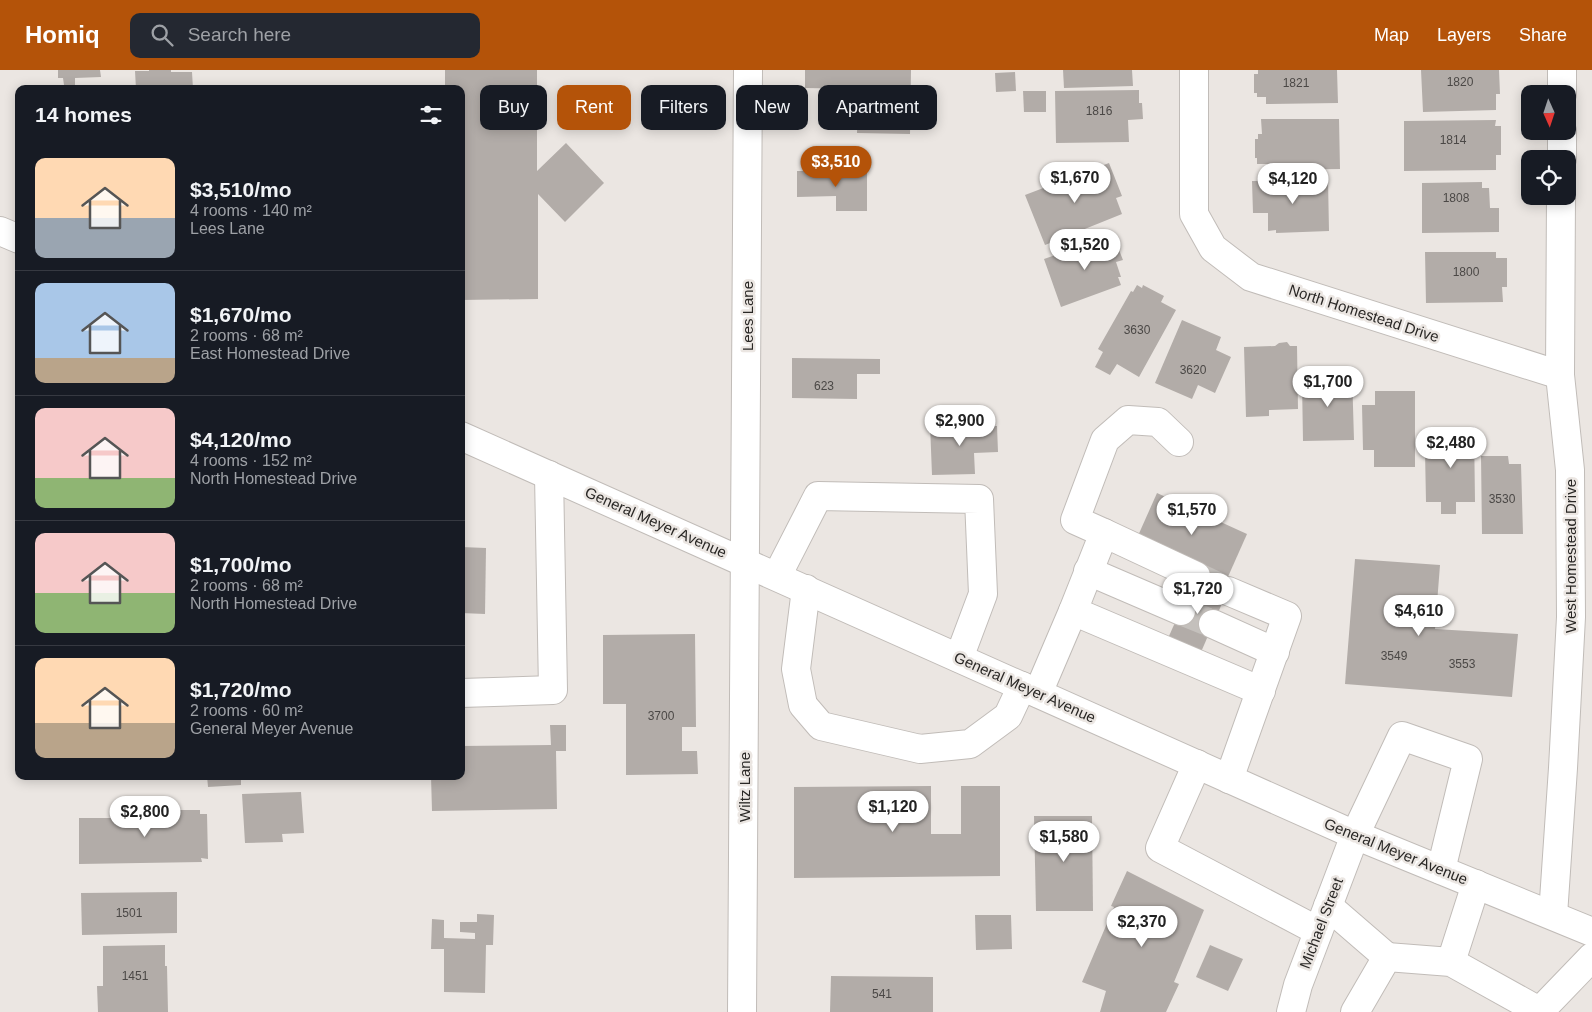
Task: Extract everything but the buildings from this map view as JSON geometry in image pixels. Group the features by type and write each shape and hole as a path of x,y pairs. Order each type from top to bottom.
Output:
{"street":[{"name":"Lees Lane","path":"745,562 748,70"},
{"name":"North Homestead Drive","path":"1194,70 1194,214 1213,248 1251,277 1560,375"},
{"path":"1562,70 1562,85"},
{"name":"West Homestead Drive","path":"1553,915 1571,616 1570,470 1560,375 1561,205"},
{"path":"0,231 15,237"},
{"path":"1179,442 1158,422 1128,420 1105,440 1075,520 1196,576"},
{"name":"General Meyer Avenue","path":"465,438 1355,835 1592,932"},
{"path":"465,693 553,690 549,475"},
{"path":"778,576 818,496 979,499 983,594 959,658"},
{"path":"806,589 796,669 803,705 821,726 920,749 970,744 1008,716 1030,689 1073,611 1104,533"},
{"name":"Wiltz Lane","path":"742,1012 745,562"},
{"path":"1088,571 1181,611"},
{"path":"1228,590 1288,616 1229,779"},
{"path":"1073,611 1261,691"},
{"path":"1213,624 1275,652"},
{"name":"Michael Street","path":"1291,1012 1298,985 1355,835 1402,736 1468,759 1441,870"},
{"path":"1197,764 1160,848 1323,919 1387,958 1451,962 1540,1012 1592,957"},
{"path":"1451,962 1476,884"},
{"path":"1355,1012 1387,958"}],"tunnel":[{"path":"1196,576 1228,591"},
{"path":"1181,611 1213,624"}]}
